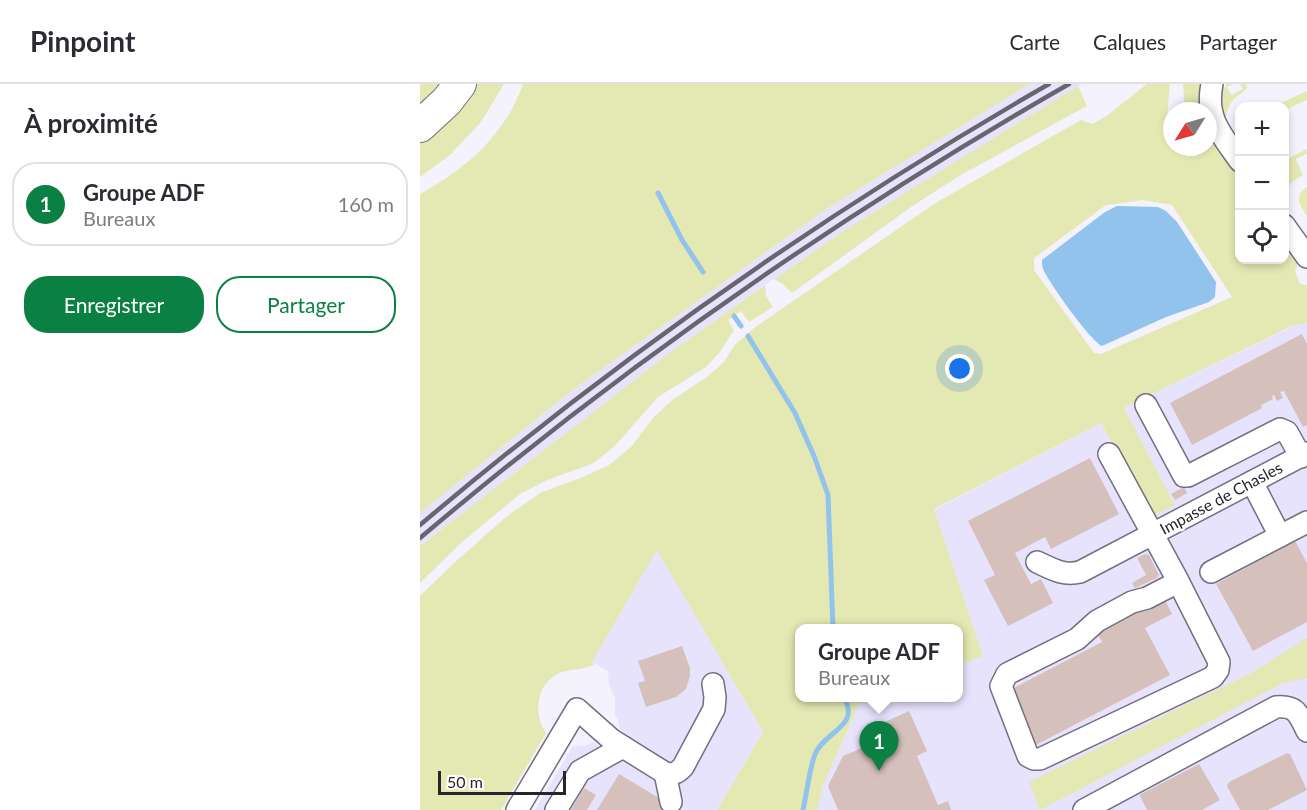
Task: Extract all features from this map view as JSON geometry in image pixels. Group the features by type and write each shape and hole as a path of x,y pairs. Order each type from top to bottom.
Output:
{"highway":[{"path":"420,126 447,101 460,84"}],"street":[{"path":"1210,102 1212,84"},
{"path":"1211,102 1220,84"},
{"path":"1217,129 1236,156"},
{"path":"1289,232 1307,257"},
{"path":"1146,405 1184,476 1280,429 1287,432 1304,455"},
{"path":"1109,454 1143,539 1178,582 1219,662 1218,670 1213,677 1040,759 1028,756 1001,686 1007,674 1077,639 1097,621 1123,606 1147,598 1178,582"},
{"name":"Impasse de Chasles","path":"1037,562 1060,573 1080,572 1304,455"},
{"path":"1252,482 1280,536"},
{"path":"1211,572 1307,522"},
{"path":"517,810 577,709 612,740 665,773 671,774 683,767 714,709 713,684"},
{"path":"1084,810 1276,707 1291,708 1298,712 1307,731"},
{"path":"556,810 579,771 624,747"},
{"path":"665,773 671,802"}],"shaded area":[{"path":"1030,84 1082,84 845,230 765,285 668,354 420,546 420,513 574,389 828,208"},
{"path":"1300,323 1307,323 1307,810 817,810 823,786 859,704 864,702 963,702 963,664 983,656 934,510 1101,423 1152,517 1174,505 1124,408"},
{"path":"657,549 763,732 717,810 535,810 573,746 584,746 594,742 602,751 620,730 618,719 615,716 615,698 609,685 608,671 592,662"}],"green space":[{"path":"420,84 453,84 420,117"},
{"path":"477,84 504,84 481,122 450,155 420,177 420,141 442,126"},
{"path":"523,84 1030,84 828,208 574,389 420,513 420,194 453,173 482,149 506,119"},
{"path":"1147,84 1170,84 1168,102 1163,102 1163,156 1217,156 1217,145 1219,145 1235,167 1235,264 1289,264 1289,244 1299,261 1295,271 1300,284 1307,285 1307,323 1292,326 1124,408 1175,505 1152,517 1101,423 934,509 983,656 963,664 963,624 795,624 795,702 864,702 859,704 823,786 817,810 717,810 763,732 657,550 592,662 594,665 557,674 545,686 538,709 546,733 501,810 420,810 420,596 506,517 540,493 609,465 631,447 653,418 671,401 724,362 734,346 754,328 937,202 1081,120 1092,124 1105,117","holes":["1143,200 1172,205 1232,297 1101,354 1094,353 1034,270 1034,258 1106,205"]},
{"path":"1183,84 1203,84 1200,102 1184,102"},
{"path":"1227,84 1233,84 1227,87 1231,95 1243,89 1240,84 1246,84 1247,87 1231,103 1226,114 1225,125 1222,127 1220,95"},
{"path":"1078,86 1087,106 959,176 911,207 792,293 774,279 845,230"},
{"path":"1307,91 1307,100 1289,108 1289,102 1283,102"},
{"path":"1307,149 1307,154 1296,159 1303,175 1289,186 1289,158"},
{"path":"1307,187 1307,216 1299,197"},
{"path":"765,285 766,296 773,307 749,322 741,311 728,320 734,330 720,352 706,367 658,397 614,447 592,464 547,480 520,494 462,542 420,583 420,546 668,354"},
{"path":"1307,638 1307,678 1283,683 1040,810 1029,782 1251,673"}],"water":[{"path":"1117,206 1158,207 1166,211 1177,222 1216,282 1215,297 1209,302 1166,317 1102,346 1079,323 1061,298 1043,269 1042,260 1105,212"}],"building":[{"path":"1302,334 1307,344 1307,425 1303,427 1284,391 1280,392 1283,398 1277,401 1274,395 1272,396 1273,399 1261,405 1262,408 1192,445 1170,403"},
{"path":"1090,458 1119,514 1051,549 1045,537 1015,553 1031,584 1041,579 1053,603 1008,626 984,580 995,575 968,521"},
{"path":"1184,487 1187,493 1175,500 1171,494"},
{"path":"1295,541 1307,563 1307,622 1253,651 1216,584"},
{"path":"1145,554 1149,555 1159,575 1135,588 1132,583 1146,575 1137,558"},
{"path":"1163,596 1172,614 1145,628 1170,675 1030,748 1008,691 1102,642 1096,631"},
{"path":"682,646 690,668 686,689 676,697 646,707 638,683 645,681 638,661"},
{"path":"909,711 927,751 917,756 938,805 948,801 951,810 838,810 828,786 843,756 879,741 874,727"},
{"path":"1287,753 1290,754 1307,790 1268,810 1240,810 1227,786 1229,782"},
{"path":"1199,764 1220,800 1202,810 1147,810 1141,794"},
{"path":"619,774 679,810 597,810"},
{"path":"584,788 596,795 587,810 571,810"}],"waterway":[{"path":"658,193 682,240 703,272"},
{"path":"734,316 741,326"},
{"path":"748,336 795,413 828,495 833,624"},
{"path":"803,810 815,754 820,746 845,722 848,715 846,702"}],"railway":[{"path":"420,525 569,404 725,290 885,183 1049,84"},
{"path":"420,538 574,414 734,296 899,186 1069,84"}],"place":[{"name":"Groupe ADF","path":"879,771"}]}
